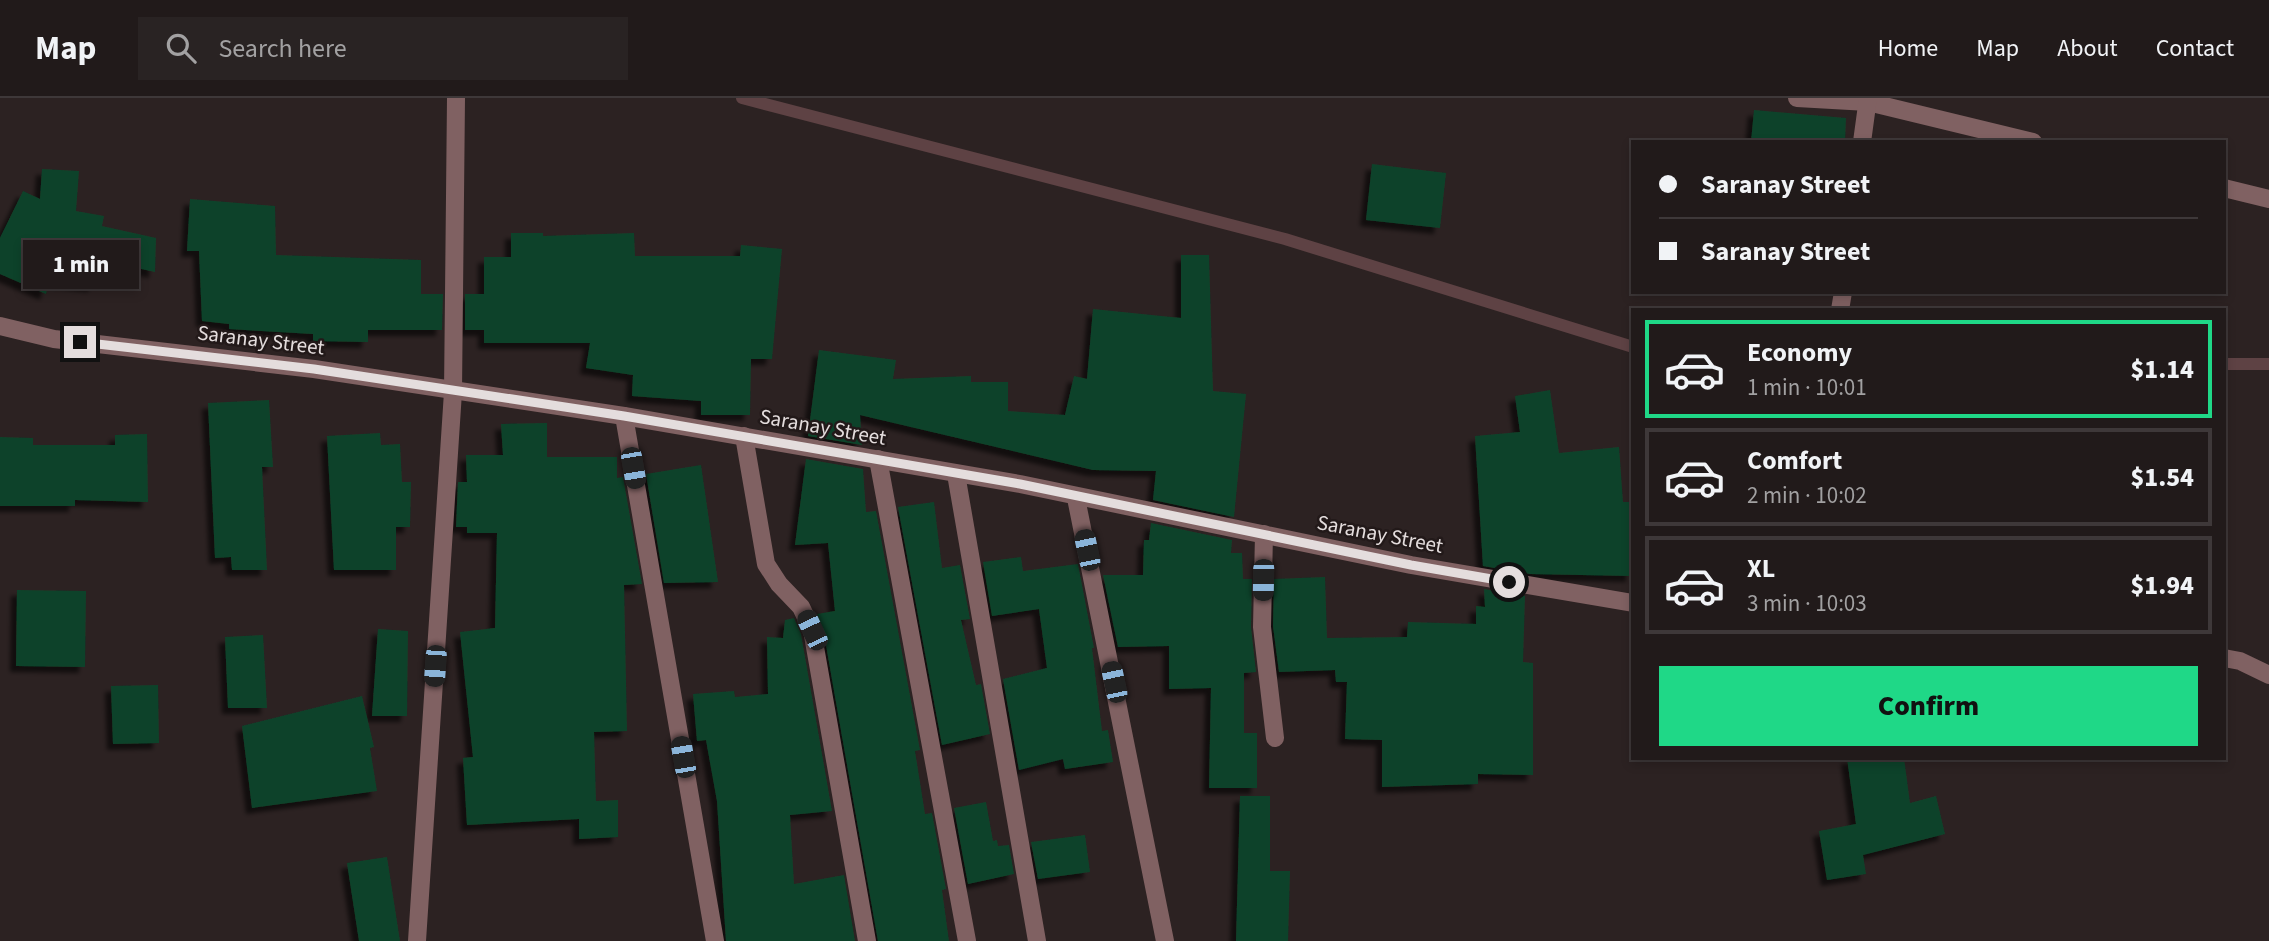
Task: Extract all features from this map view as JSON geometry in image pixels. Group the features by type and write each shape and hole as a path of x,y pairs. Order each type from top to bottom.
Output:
{"street":[{"path":"417,941 453,392 456,98"},
{"path":"1797,98 1868,100 2025,140"},
{"path":"1863,140 1868,100"},
{"path":"2226,188 2269,199"},
{"name":"Saranay Street","path":"0,326 54,339 314,369 744,436 1020,484 1076,498 1411,565 1631,603"},
{"path":"624,416 715,941"},
{"path":"744,436 766,564 779,584 801,607 812,630 867,941"},
{"path":"878,459 967,941"},
{"path":"956,474 1037,941"},
{"path":"1076,498 1165,941"},
{"path":"1264,534 1262,627 1275,738"},
{"path":"2226,658 2240,661 2269,675"}],"building":[{"path":"1754,110 1846,118 1845,140 1751,140"},
{"path":"1372,164 1446,173 1440,228 1366,220"},
{"path":"42,169 79,171 76,211 104,216 102,226 156,238 155,272 97,259 94,286 49,281 46,294 0,274 0,238 23,191 40,199"},
{"path":"190,199 275,206 276,255 421,260 421,294 443,294 442,330 368,330 368,342 313,341 313,334 229,329 229,324 202,321 199,251 187,251"},
{"path":"511,233 543,233 543,236 634,233 635,256 740,256 741,245 782,249 772,359 751,359 750,415 701,415 701,401 632,396 633,375 586,368 590,343 484,343 484,330 465,330 465,294 484,294 484,257 511,257"},
{"path":"1181,255 1209,255 1213,391 1246,394 1234,517 1153,500 1156,471 1093,470 860,415 862,445 808,436 819,350 896,360 893,379 971,376 971,382 1008,382 1008,411 1065,415 1074,376 1087,379 1093,309 1181,318"},
{"path":"1550,390 1559,453 1619,447 1623,502 1631,502 1631,576 1530,574 1483,566 1475,436 1520,432 1515,396"},
{"path":"269,400 273,467 262,467 267,570 232,570 231,557 215,558 208,403"},
{"path":"547,423 547,457 617,457 617,478 623,477 642,584 624,585 627,731 594,732 596,801 618,800 618,837 579,839 579,819 467,825 463,758 473,757 460,632 495,628 497,533 467,533 467,527 456,527 458,482 467,482 466,455 503,455 501,424"},
{"path":"380,433 381,445 400,444 402,482 411,482 410,527 396,527 396,570 334,570 327,436"},
{"path":"147,434 148,502 75,500 75,506 0,506 0,437 33,438 33,445 115,445 115,435"},
{"path":"806,459 863,469 866,512 876,511 920,750 915,751 925,814 932,813 946,889 942,890 949,941 878,941 823,628 817,614 835,611 828,543 795,545"},
{"path":"701,465 718,582 664,583 646,474"},
{"path":"934,502 942,568 960,565 970,619 961,620 976,685 981,684 990,734 942,745 898,507"},
{"path":"1151,523 1232,540 1231,553 1242,553 1243,579 1252,579 1251,627 1256,672 1244,673 1244,733 1257,733 1257,788 1209,788 1211,688 1169,689 1169,646 1118,647 1103,575 1143,575 1144,540 1149,540"},
{"path":"1021,557 1023,571 1078,564 1094,648 1102,731 1108,730 1113,762 1065,769 1063,759 1019,770 1003,679 1047,668 1039,609 992,616 983,562"},
{"path":"1325,577 1327,638 1407,637 1408,622 1476,624 1476,606 1485,607 1484,589 1525,596 1523,662 1533,663 1533,775 1478,774 1478,784 1382,787 1382,740 1345,739 1347,682 1336,682 1335,670 1279,672 1273,626 1274,579"},
{"path":"17,590 86,591 85,667 16,666"},
{"path":"794,618 801,634 832,811 790,815 794,884 844,875 855,941 726,941 717,801 706,740 697,741 693,694 734,691 735,697 768,694 767,637 783,638 785,620"},
{"path":"378,629 408,631 407,716 372,716"},
{"path":"263,635 267,708 228,708 225,637"},
{"path":"158,685 159,743 113,744 111,686"},
{"path":"362,696 374,747 370,748 377,791 252,808 242,726"},
{"path":"1847,760 1904,760 1910,803 1936,796 1945,834 1863,855 1866,874 1827,880 1819,831 1856,824"},
{"path":"1240,796 1270,796 1270,871 1290,871 1288,941 1236,941"},
{"path":"986,802 993,841 997,840 998,846 1009,845 1014,874 968,884 954,808"},
{"path":"1085,835 1090,872 1038,879 1031,842"},
{"path":"387,857 400,941 359,941 347,863"}],"waterway":[{"path":"742,98 1285,239 1631,346"},
{"path":"2226,364 2269,364"}],"route":[{"path":"80,342 314,369 744,436 817,451 1020,484 1076,498 1509,582"}]}
